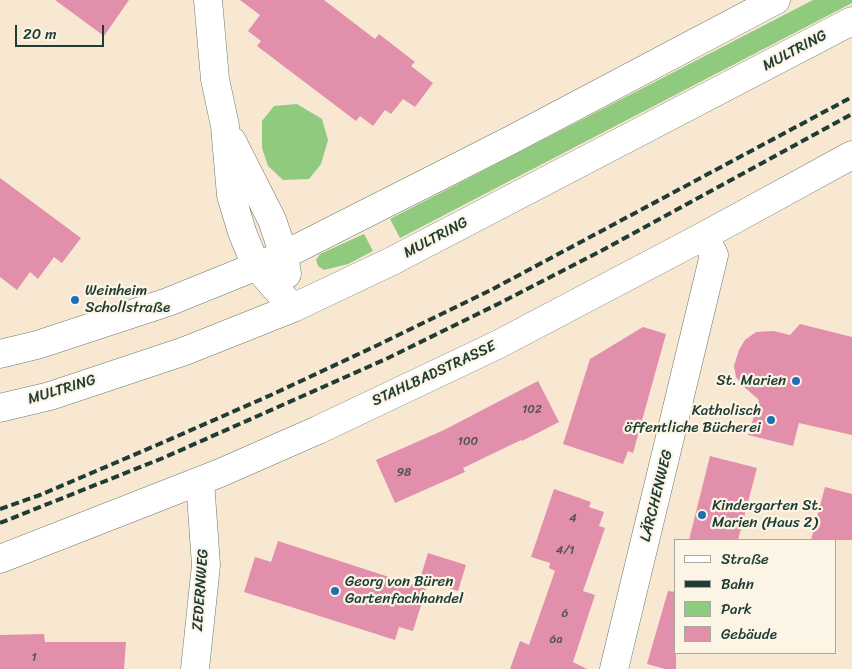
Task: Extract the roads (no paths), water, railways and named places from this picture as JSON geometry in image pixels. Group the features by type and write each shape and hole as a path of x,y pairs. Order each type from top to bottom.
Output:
{"street":[{"path":"208,0 215,79 225,126 231,195 242,232 256,266 293,308"},
{"path":"0,354 37,345 168,302 284,255 511,140 776,0"},
{"name":"MULTRING","path":"0,408 50,396 185,350 293,308 392,261 852,21"},
{"path":"225,126 272,220 284,255 293,308"},
{"name":"STAHLBADSTRASSE","path":"0,560 200,481 310,433 499,344 704,236 852,155"},
{"name":"LÄRCHENWEG","path":"614,669 714,255 704,236"},
{"name":"ZEDERNWEG","path":"195,669 206,565 200,481"}],"railway":[{"path":"0,509 40,495 157,445 380,344 491,290 852,97"},
{"path":"0,523 163,458 386,359 599,252 852,114"}],"place":[{"name":"Weinheim Schollstraße","path":"75,300"},
{"name":"St. Marien","path":"796,381"},
{"name":"Katholisch öffentliche Bücherei","path":"771,420"},
{"name":"Kindergarten St. Marien (Haus 2)","path":"702,515"},
{"name":"Georg von Büren Gartenfachhandel","path":"335,591"}]}
